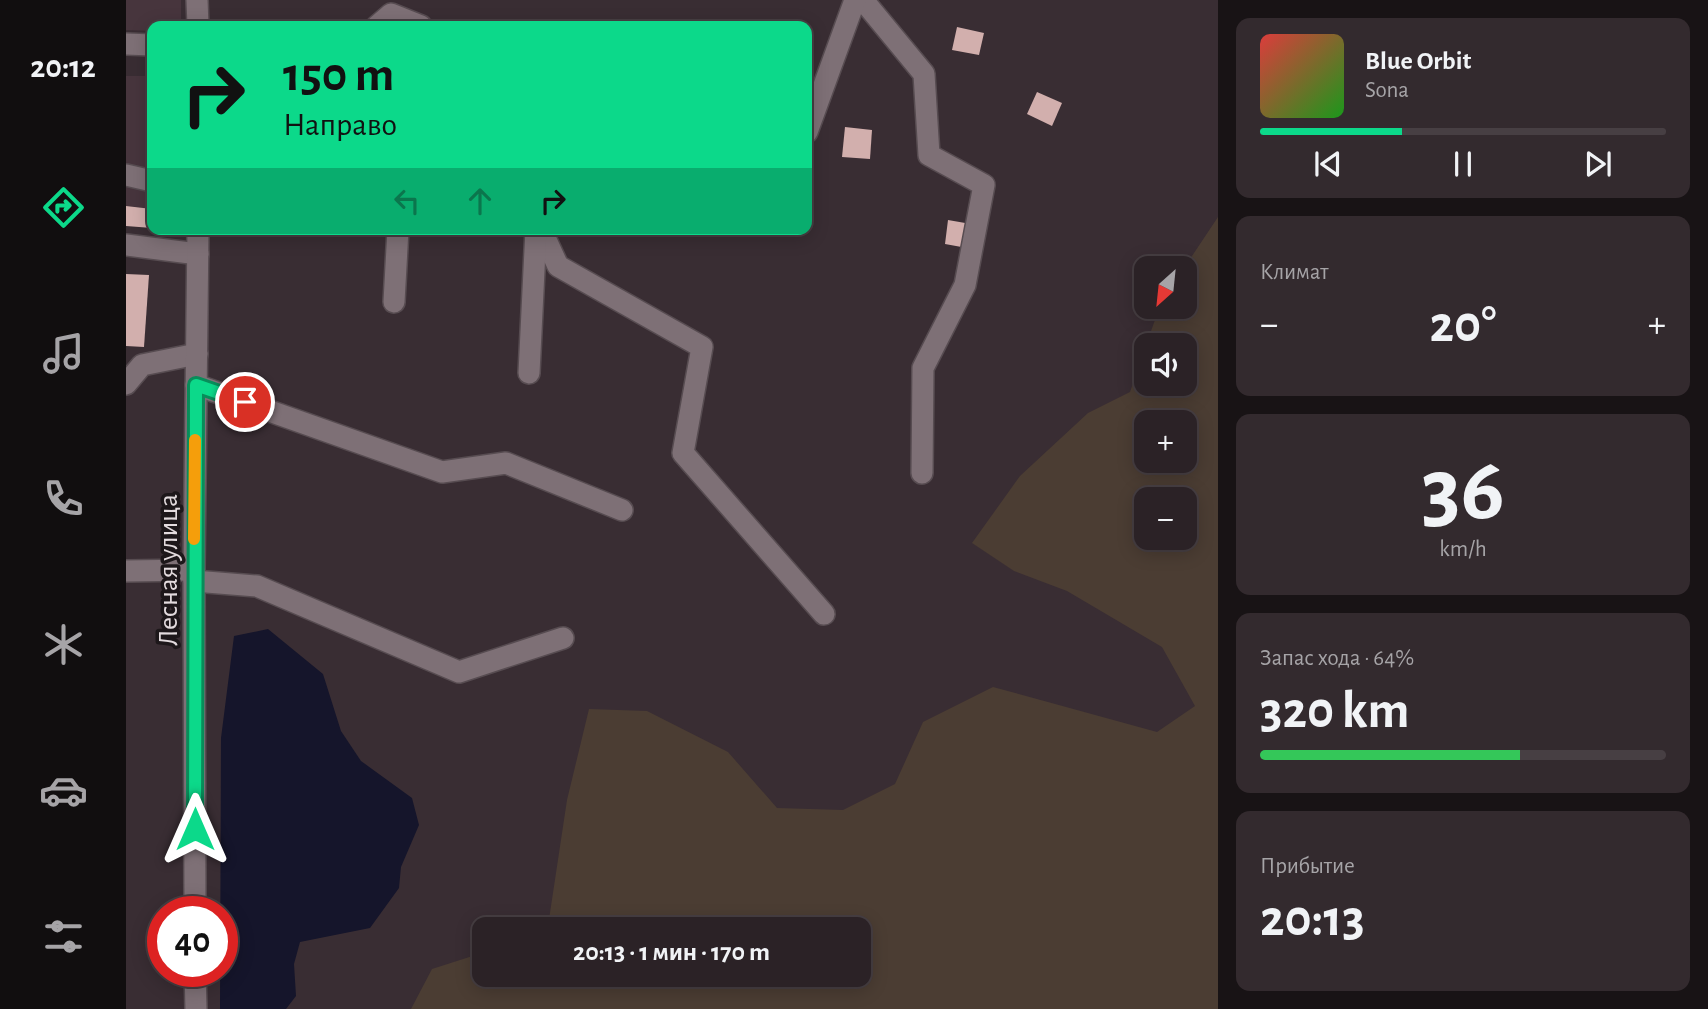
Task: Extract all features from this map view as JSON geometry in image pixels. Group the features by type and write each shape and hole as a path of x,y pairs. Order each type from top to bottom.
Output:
{"street":[{"path":"197,0 198,21"},
{"path":"812,118 855,0"},
{"path":"863,0 924,74 929,155 984,185 965,285 923,368 922,473"},
{"path":"382,21 391,13 409,21"},
{"path":"126,44 147,45"},
{"path":"126,175 147,180"},
{"name":"Лесная улица","path":"195,896 194,576 198,235"},
{"path":"394,302 398,235"},
{"path":"529,373 538,235"},
{"path":"541,235 558,266 702,347 683,453 824,614"},
{"path":"126,246 198,254"},
{"path":"126,384 142,365 197,354"},
{"path":"196,385 442,472 506,463 622,510"},
{"path":"126,571 194,576 257,586 459,672 563,638"},
{"path":"195,987 196,1009"}],"shaded area":[{"path":"126,0 181,0 181,21 147,21 147,31 126,30"},
{"path":"126,76 147,76 147,208 126,206"},
{"path":"1218,217 1218,1009 411,1009 432,969 472,956 472,987 871,987 871,917 549,917 567,800 589,709 647,711 728,752 777,808 843,810 895,784 923,722 993,687 1157,732 1195,706 1162,647 1067,591 1014,571 972,543 1020,476 1088,413 1130,392 1134,380 1134,396 1197,396 1197,333 1150,333 1155,319 1197,319 1197,256 1192,256"},
{"path":"268,629 323,674 341,731 361,761 412,798 419,825 401,867 399,888 370,928 300,942 294,964 296,996 286,1009 220,1009 220,987 238,987 238,896 220,896 221,738 234,636"}],"building":[{"path":"957,27 984,33 979,55 952,50"},
{"path":"1037,92 1062,103 1052,126 1027,114"},
{"path":"845,127 872,130 870,159 842,157"},
{"path":"126,206 147,208 147,228 126,226"},
{"path":"948,220 971,224 967,248 945,244"},
{"path":"126,274 149,275 144,347 126,346"}],"slow traffic":[{"path":"194,539 195,440"}],"route":[{"path":"195,829 196,385 245,402"}]}
